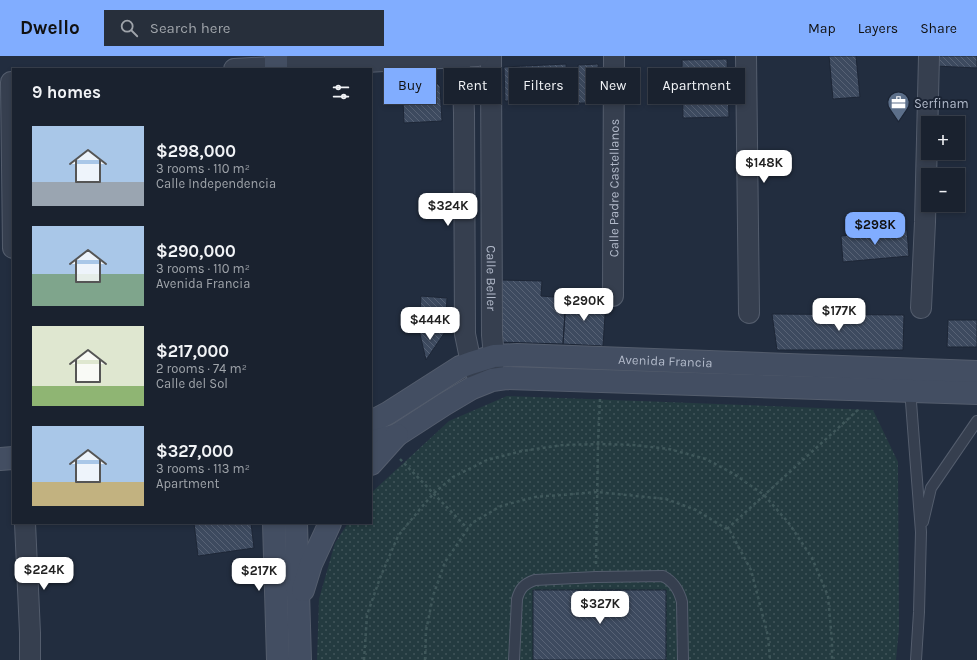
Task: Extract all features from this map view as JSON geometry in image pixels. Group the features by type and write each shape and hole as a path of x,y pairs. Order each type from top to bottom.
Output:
{"main road":[{"name":"Avenida Francia","path":"372,422 388,414 460,368 494,356 517,355 977,372"},
{"name":"Avenida Francia","path":"372,462 385,441 466,392 487,382 506,378 977,393"},
{"path":"0,459 12,458"},
{"path":"274,524 278,660"},
{"path":"296,524 300,660"},
{"path":"298,611 311,564 330,524"}],"street":[{"path":"242,68 276,64 478,56"},
{"name":"Calle Beller","path":"487,382 494,356 492,327 491,56"},
{"name":"Calle Padre Castellanos","path":"613,296 614,56"},
{"path":"746,56 749,313"},
{"path":"921,308 925,222 929,56"},
{"path":"458,57 463,86 464,113 465,334 471,363 487,382"},
{"path":"8,82 12,215"},
{"path":"25,524 30,660"}],"lane":[{"path":"910,370 910,392 921,532 916,660"},
{"path":"921,532 931,488 977,421"},
{"path":"514,660 517,599 519,592 528,582 535,580 596,577 663,576 676,586 682,602 683,660"}],"path":[{"path":"596,577 600,382"},
{"path":"727,529 880,391"},
{"path":"385,441 468,529"},
{"path":"364,660 367,616 380,578 398,536 434,494 453,477 487,460 529,450 563,445 598,444 669,449 706,459 734,474 764,495 788,522 812,558 828,596 832,660"},
{"path":"425,660 426,631 433,596 445,562 472,522 501,506 535,497 597,492 666,499 696,510 730,531 751,570 768,636 770,660"}],"green space":[{"path":"507,396 873,410 898,462 899,629 896,660 317,660 319,599 335,543 347,524 372,524 372,492 449,421"}],"building":[{"path":"829,56 856,56 860,97 833,99"},
{"path":"936,56 977,56 977,68 935,66"},
{"path":"727,59 727,68 682,68 682,60"},
{"path":"566,64 566,68 509,68 509,101 505,101 504,67"},
{"path":"598,64 598,68 586,68 586,103 578,103 578,65"},
{"path":"436,82 440,86 442,121 404,123 403,104 436,104"},
{"path":"683,104 729,104 729,117 683,118"},
{"path":"907,230 909,256 843,262 841,236"},
{"path":"501,280 542,281 541,296 566,298 563,344 498,342"},
{"path":"421,296 447,298 445,332 419,330"},
{"path":"566,298 606,300 603,346 563,344"},
{"path":"772,314 904,315 903,350 777,350"},
{"path":"948,320 977,320 977,347 947,347"},
{"path":"419,330 445,332 426,360"},
{"path":"194,524 251,524 254,548 198,556"},
{"path":"533,590 666,590 666,660 533,660"}],"place":[{"name":"Serfinam","path":"899,122"}]}
